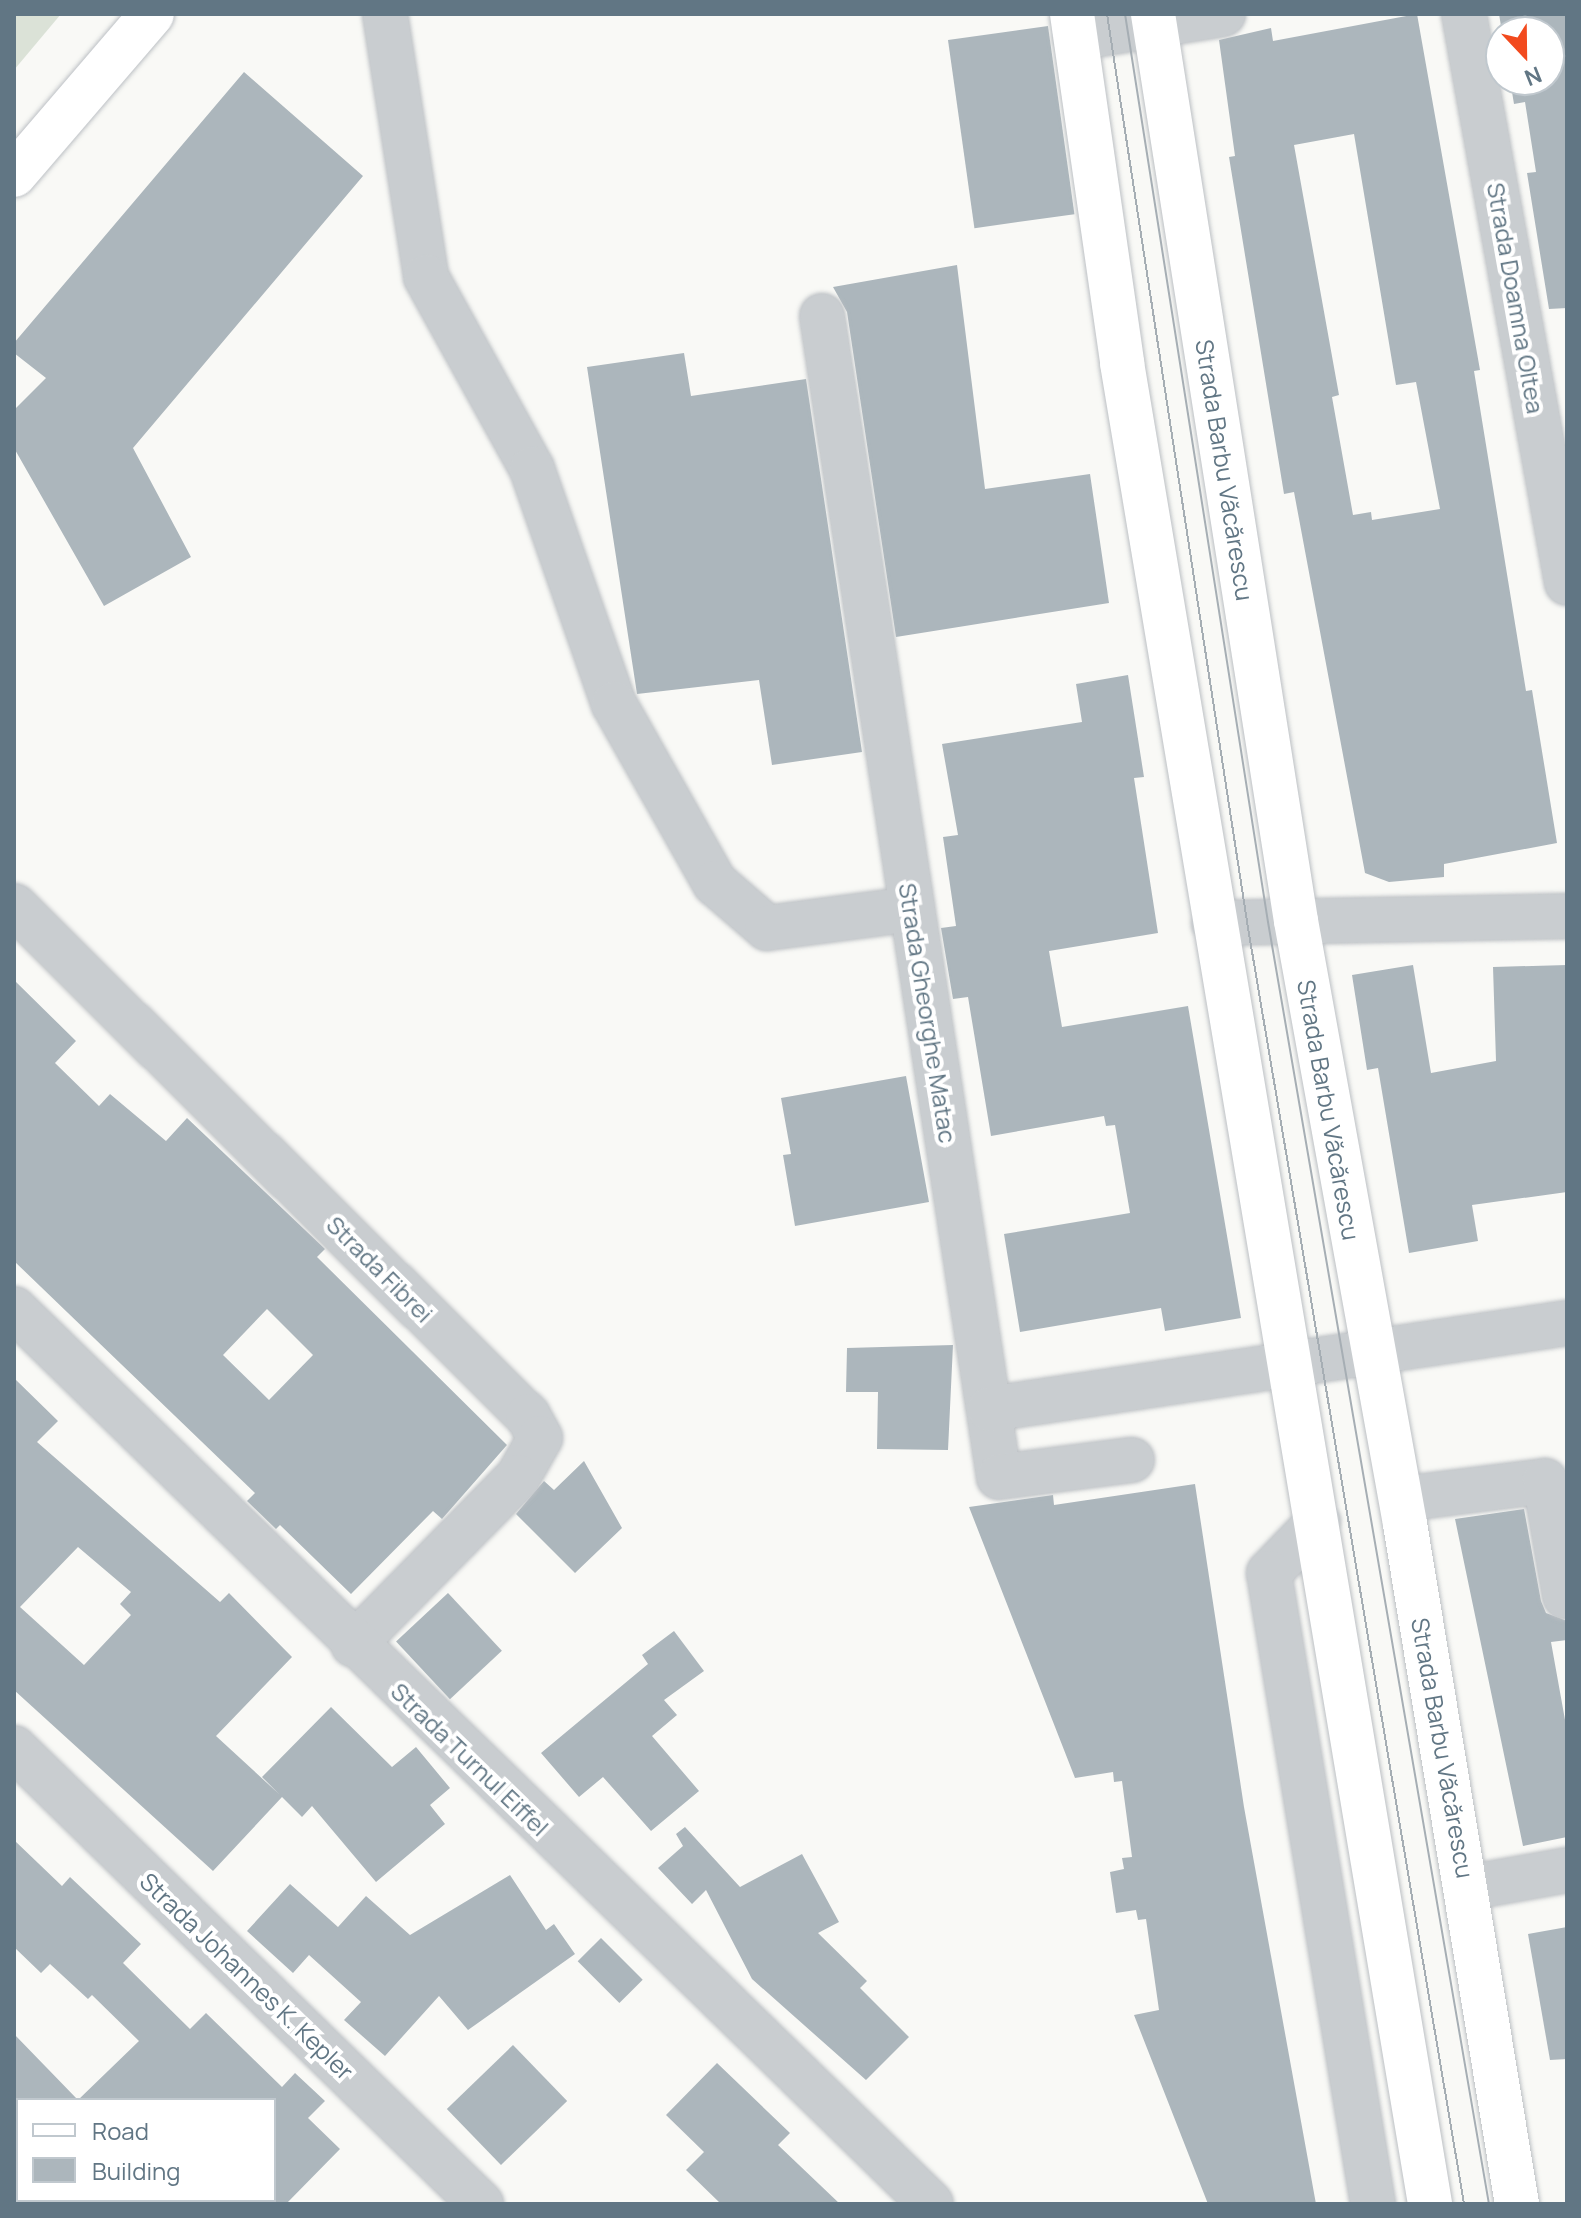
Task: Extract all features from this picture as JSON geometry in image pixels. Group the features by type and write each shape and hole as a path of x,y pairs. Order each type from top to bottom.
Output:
{"main road":[{"path":"14,175 152,14"},
{"name":"Strada Barbu Văcărescu","path":"1154,20 1296,921 1401,1499 1517,2204"},
{"path":"1073,26 1214,923 1318,1522 1430,2204"}],"street":[{"path":"385,14 426,277 532,469 614,704 715,883 767,928 911,909"},
{"path":"1073,26 1223,14"},
{"name":"Strada Doamna Oltea","path":"1464,14 1567,583"},
{"name":"Strada Gheorghe Matac","path":"822,316 999,1477 1132,1460"},
{"name":"Strada Fibrei","path":"14,906 528,1416 540,1438 518,1477 353,1645"},
{"path":"1214,923 1567,916"},
{"name":"Strada Turnul Eiffel","path":"14,1309 353,1645 931,2204"},
{"path":"990,1409 1567,1323"},
{"path":"1401,1499 1545,1481 1565,1596"},
{"path":"1318,1522 1269,1573 1373,2204"},
{"name":"Strada Johannes K. Kepler","path":"14,1748 481,2204"},
{"path":"1466,1888 1567,1870"}],"shaded area":[{"path":"14,14 61,14 14,70"}],"building":[{"path":"1417,14 1480,370 1474,371 1526,691 1532,690 1557,843 1444,864 1444,877 1389,882 1365,873 1294,492 1284,494 1229,157 1235,156 1219,40 1271,28 1273,41","holes":["1354,134 1396,385 1416,382 1440,509 1372,520 1371,512 1353,515 1332,397 1339,395 1294,145"]},
{"path":"1567,14 1567,308 1549,309 1527,173 1536,172 1525,102 1514,104 1513,96 1565,96 1565,16 1499,16"},
{"path":"1048,26 1074,214 974,228 948,40"},
{"path":"244,72 363,176 133,448 191,557 104,606 14,448 14,410 46,378 14,353 14,343"},
{"path":"957,265 985,489 1090,474 1109,603 896,637 847,312 833,287"},
{"path":"684,353 691,396 806,379 862,752 772,765 759,680 637,694 587,367"},
{"path":"1128,675 1144,777 1134,778 1158,933 1049,951 1062,1027 1188,1006 1241,1318 1165,1331 1161,1308 1020,1332 1004,1234 1130,1213 1115,1125 1106,1126 1104,1116 991,1136 968,997 953,999 941,928 956,926 943,837 958,835 942,744 1082,722 1076,684"},
{"path":"1413,965 1431,1073 1496,1061 1493,967 1567,965 1567,1192 1472,1205 1478,1241 1409,1253 1378,1068 1367,1070 1352,975"},
{"path":"14,980 76,1041 55,1063 99,1106 110,1094 166,1141 187,1118 325,1249 317,1257 507,1445 442,1519 433,1511 351,1594 280,1525 276,1529 247,1501 255,1493 14,1261","holes":["267,1309 313,1355 269,1400 223,1355"]},
{"path":"906,1076 929,1202 795,1226 783,1155 791,1154 781,1098"},
{"path":"953,1345 948,1450 877,1449 878,1392 846,1392 847,1348"},
{"path":"14,1378 58,1421 37,1442 220,1602 229,1593 292,1657 216,1736 279,1794 262,1777 331,1707 392,1767 416,1747 450,1788 430,1805 445,1824 376,1882 312,1806 302,1817 282,1797 213,1871 14,1690","holes":["78,1547 131,1592 120,1604 131,1615 84,1665 20,1607"]},
{"path":"584,1461 622,1528 575,1573 516,1514 544,1481 554,1490"},
{"path":"1195,1484 1244,1807 1316,2204 1208,2204 1134,2015 1159,2010 1146,1919 1138,1920 1136,1910 1116,1913 1110,1872 1124,1869 1122,1858 1132,1857 1122,1781 1114,1782 1113,1772 1075,1778 969,1507 1053,1495 1054,1505"},
{"path":"1524,1509 1541,1601 1546,1613 1567,1621 1567,1640 1551,1642 1567,1731 1567,1837 1523,1846 1455,1519"},
{"path":"448,1593 502,1651 450,1699 396,1641"},
{"path":"674,1631 704,1671 664,1700 677,1715 652,1736 699,1791 651,1831 603,1777 579,1797 541,1753 648,1664 642,1655"},
{"path":"685,1827 740,1887 802,1854 839,1922 818,1933 867,1981 860,1988 909,2037 866,2080 752,1979 706,1890 692,1904 658,1868 683,1846 676,1834"},
{"path":"14,1840 62,1886 70,1877 141,1944 123,1963 190,2029 206,2013 282,2087 295,2073 325,2101 308,2118 340,2149 286,2204 274,2204 276,2098 80,2098 139,2041 92,1995 88,1999 50,1964 41,1973 14,1947"},
{"path":"510,1875 546,1930 554,1924 575,1954 468,2030 439,1996 385,2056 344,2020 361,2002 309,1955 293,1973 247,1931 290,1884 338,1927 366,1896 410,1935"},
{"path":"1567,1927 1567,2059 1550,2060 1528,1934"},
{"path":"601,1938 643,1980 619,2003 578,1961"},
{"path":"14,2034 76,2098 14,2100"},
{"path":"513,2045 567,2101 501,2165 447,2109"},
{"path":"717,2063 790,2133 778,2145 840,2204 721,2204 686,2170 704,2152 666,2115"}],"tram line":[{"path":"1107,14 1247,922 1464,2204"},
{"path":"1125,14 1268,922 1489,2204"}]}
